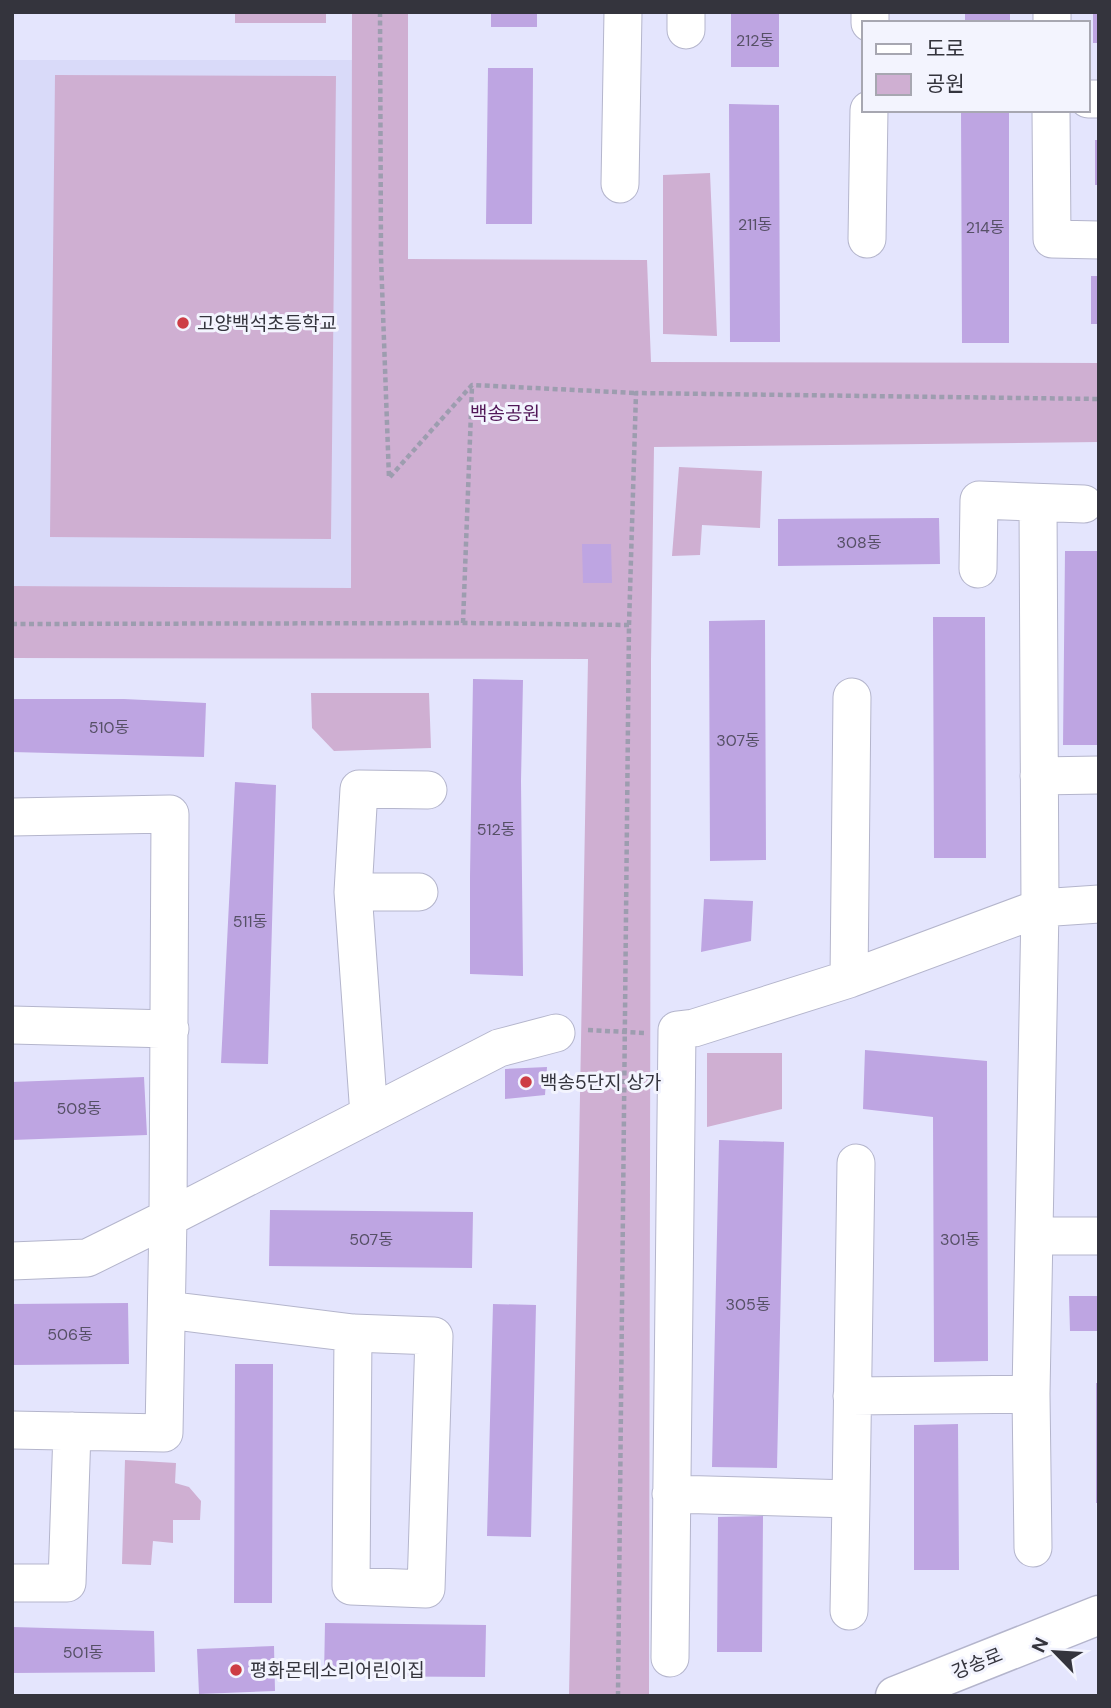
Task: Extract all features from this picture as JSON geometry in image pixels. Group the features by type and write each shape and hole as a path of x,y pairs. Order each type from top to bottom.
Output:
{"main road":[{"name":"강송로","path":"895,1696 1099,1615"}],"lane":[{"path":"620,184 623,12"},
{"path":"867,239 869,112"},
{"path":"1051,112 1052,239 1099,240"},
{"path":"978,569 979,500 1084,504"},
{"path":"1033,1548 1031,1394 1040,908 1038,503"},
{"path":"849,979 852,697"},
{"path":"1039,776 1099,775"},
{"path":"369,1115 352,892 359,789 428,790"},
{"path":"12,817 170,814 164,1433 12,1430"},
{"path":"352,892 419,892"},
{"path":"670,1658 677,1030 694,1028 849,979 1040,908 1099,904"},
{"path":"12,1025 170,1029"},
{"path":"12,1261 87,1258 499,1048 556,1033"},
{"path":"849,1611 856,1163"},
{"path":"1035,1236 1099,1236"},
{"path":"167,1310 353,1333 434,1336 426,1589 351,1586 353,1333"},
{"path":"852,1396 1031,1394"},
{"path":"12,1583 67,1583 72,1431"},
{"path":"671,1494 851,1499"}],"path":[{"path":"380,12 381,258 389,478 472,385"},
{"path":"472,385 636,393 1099,400"},
{"path":"463,623 472,385"},
{"path":"618,1696 629,625 636,393"},
{"path":"12,624 629,625"},
{"path":"556,1033 581,1029 645,1033 677,1030"}],"shaded area":[{"name":"고양백석초등학교","path":"12,60 354,60 351,589 12,586"}],"green space":[{"path":"235,12 326,12 326,23 235,23"},
{"name":"백송공원","path":"352,12 408,12 408,259 647,260 651,362 1099,363 1099,442 654,447 651,661 649,1696 569,1696 588,659 12,658 12,586 351,588"},
{"name":"고양백석초등학교","path":"55,75 336,76 331,539 50,537"},
{"path":"710,173 717,336 663,334 663,175"},
{"path":"679,467 762,471 760,528 702,525 700,555 672,556"},
{"path":"311,693 429,693 431,748 334,751 312,728"},
{"path":"707,1053 782,1053 782,1109 707,1127"},
{"path":"125,1460 176,1463 175,1483 189,1487 201,1501 200,1520 173,1520 173,1543 153,1541 151,1565 122,1564"}],"building":[{"path":"491,12 537,12 537,27 491,27"},
{"path":"731,12 779,12 779,67 731,67"},
{"path":"965,12 1010,12 1010,21 965,21"},
{"path":"1093,12 1099,12 1099,43 1093,43"},
{"path":"488,68 533,68 532,224 486,224"},
{"path":"729,104 779,105 780,342 730,342"},
{"path":"961,112 1009,112 1009,343 962,343"},
{"path":"1095,140 1099,140 1099,185 1095,185"},
{"path":"1091,276 1099,276 1099,324 1091,324"},
{"path":"939,518 940,564 778,566 778,519"},
{"path":"582,544 611,544 612,583 583,583"},
{"path":"1065,551 1099,551 1099,745 1063,745"},
{"path":"933,617 985,617 986,858 934,858"},
{"path":"765,620 766,860 710,861 709,621"},
{"path":"473,679 523,680 523,976 470,974"},
{"path":"12,699 124,699 206,703 204,757 12,752"},
{"path":"235,782 276,785 268,1064 221,1063"},
{"path":"704,899 753,901 751,941 701,952"},
{"path":"865,1050 987,1061 988,1361 934,1362 933,1117 863,1109"},
{"name":"백송5단지 상가","path":"547,1067 545,1095 505,1099 505,1069"},
{"path":"144,1077 147,1135 12,1140 12,1082"},
{"path":"719,1140 784,1142 777,1468 712,1467"},
{"path":"270,1210 473,1212 472,1268 269,1266"},
{"path":"1069,1296 1099,1296 1099,1331 1070,1331"},
{"path":"128,1303 129,1364 12,1365 12,1304"},
{"path":"493,1304 536,1305 531,1537 487,1536"},
{"path":"235,1364 273,1364 272,1603 234,1603"},
{"path":"1096,1383 1099,1383 1099,1503 1096,1503"},
{"path":"958,1424 959,1570 914,1570 914,1425"},
{"path":"763,1516 762,1652 717,1652 718,1517"},
{"path":"325,1623 486,1625 485,1677 324,1676"},
{"path":"12,1627 154,1631 155,1672 12,1673"},
{"name":"평화몬테소리어린이집","path":"274,1646 275,1691 199,1694 197,1649"}],"place":[{"name":"고양백석초등학교","path":"183,323"},
{"name":"백송5단지 상가","path":"526,1082"},
{"name":"평화몬테소리어린이집","path":"236,1670"}]}
